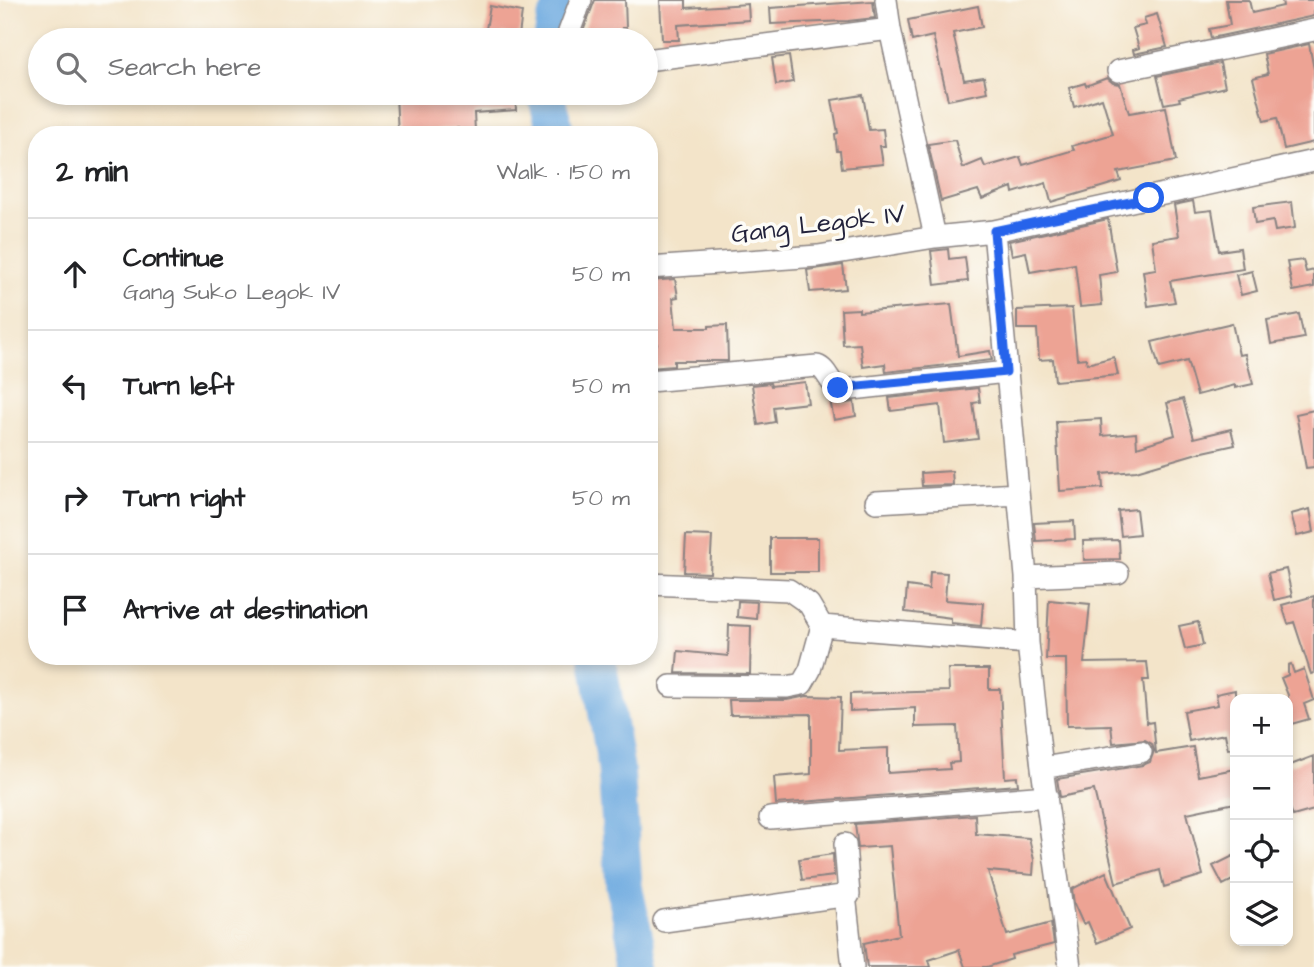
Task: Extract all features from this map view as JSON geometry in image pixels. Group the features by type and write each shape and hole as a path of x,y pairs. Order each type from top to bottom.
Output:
{"street":[{"path":"570,28 581,0"},
{"path":"886,0 935,237"},
{"path":"658,58 890,29"},
{"path":"1118,71 1314,30"},
{"name":"Gang Legok IV","path":"658,267 818,256 935,237 994,231 1314,161"},
{"path":"994,231 1026,577 1028,643 1042,768 1070,967"},
{"path":"658,380 817,366 824,370 834,386 844,390 1006,372"},
{"path":"876,502 1018,494"},
{"path":"1026,577 1118,573"},
{"path":"658,584 789,590 809,604 822,626 806,679 794,687 671,686"},
{"path":"822,626 1028,643"},
{"path":"1042,768 1141,752"},
{"path":"770,818 1047,796"},
{"path":"664,921 850,895 845,844"},
{"path":"845,895 853,967"}],"building":[{"path":"595,0 625,0 626,28 584,28"},
{"path":"660,0 686,0 686,8 748,4 749,20 678,25 679,40 662,40"},
{"path":"1226,0 1249,0 1252,13 1283,6 1282,0 1314,0 1314,16 1211,38 1209,29 1230,25"},
{"path":"873,1 875,18 771,24 770,8"},
{"path":"490,6 522,12 520,28 486,28"},
{"path":"978,6 982,27 953,33 964,80 984,77 987,92 948,100 933,36 912,41 908,20"},
{"path":"1157,14 1167,47 1134,54 1133,50 1139,48 1133,28 1146,25 1144,18"},
{"path":"1309,44 1314,69 1314,142 1284,149 1277,118 1264,121 1253,78 1268,74 1264,54"},
{"path":"789,56 793,82 776,85 772,58"},
{"path":"1220,63 1225,87 1164,104 1157,76"},
{"path":"1107,78 1120,84 1129,113 1166,107 1176,161 1118,172 1121,181 1051,202 1046,183 1013,193 1012,187 982,199 978,190 941,201 928,144 955,140 963,168 982,160 985,167 1020,157 1023,165 1074,150 1072,146 1113,134 1102,98 1074,107 1069,88 1085,83 1086,86"},
{"path":"863,95 869,130 883,129 885,146 880,146 883,164 842,168 840,151 837,151 835,134 838,133 832,100"},
{"path":"396,105 516,105 516,110 474,113 475,126 398,126"},
{"path":"1193,201 1195,212 1212,210 1219,251 1240,248 1243,269 1170,281 1175,302 1148,306 1143,271 1156,269 1152,240 1179,236 1174,205"},
{"path":"1292,202 1295,228 1275,231 1273,221 1255,224 1253,207"},
{"path":"1108,219 1117,272 1099,275 1102,305 1080,307 1075,264 1030,272 1026,252 1012,255 1009,241"},
{"path":"948,249 949,259 965,257 968,281 935,285 931,251"},
{"path":"1303,260 1306,272 1314,270 1314,287 1293,291 1287,262"},
{"path":"843,265 846,289 810,292 807,270"},
{"path":"1252,271 1257,291 1241,295 1236,275"},
{"path":"675,279 678,297 673,298 676,328 727,325 728,361 674,361 674,366 658,367 658,280"},
{"path":"951,304 958,356 990,351 992,360 886,372 885,364 863,367 860,344 843,345 841,310 859,309 859,312"},
{"path":"1072,308 1077,359 1086,358 1087,364 1114,357 1118,375 1055,381 1053,359 1039,360 1037,329 1017,329 1017,310"},
{"path":"1299,314 1304,338 1271,344 1267,320"},
{"path":"1232,323 1239,355 1245,354 1253,384 1235,388 1235,385 1197,395 1187,361 1159,368 1152,342"},
{"path":"805,382 808,403 773,407 775,422 758,425 752,385"},
{"path":"978,388 980,402 973,403 978,439 944,443 940,405 891,411 889,398"},
{"path":"1183,399 1194,438 1231,429 1235,445 1136,471 1102,474 1103,488 1060,491 1056,422 1101,419 1102,436 1136,433 1137,447 1175,435 1167,403"},
{"path":"830,400 854,402 856,416 834,420"},
{"path":"1314,410 1314,467 1306,468 1296,414"},
{"path":"952,471 953,485 922,486 921,473"},
{"path":"1136,509 1139,534 1121,536 1118,511"},
{"path":"1310,509 1314,532 1297,536 1291,514"},
{"path":"1074,521 1075,539 1036,541 1034,523"},
{"path":"686,535 712,536 710,573 684,572"},
{"path":"770,538 818,538 818,572 770,572"},
{"path":"1119,540 1120,559 1084,560 1083,541"},
{"path":"1286,569 1292,596 1274,600 1268,573"},
{"path":"930,572 947,573 945,600 983,603 981,626 951,623 951,618 905,612 907,586 929,589"},
{"path":"1314,596 1314,673 1311,674 1294,622 1288,624 1282,605"},
{"path":"1049,600 1090,604 1084,663 1147,662 1149,680 1143,680 1147,723 1153,722 1156,753 1193,747 1198,776 1230,770 1230,804 1187,813 1203,875 1164,887 1160,870 1116,883 1094,790 1060,797 1057,779 1143,765 1150,762 1154,751 1152,744 1145,740 1113,743 1111,725 1067,726 1066,659 1046,659"},
{"path":"738,601 757,602 756,619 737,617"},
{"path":"1198,622 1203,645 1185,649 1179,626"},
{"path":"729,625 751,626 750,674 676,673 678,651 728,656"},
{"path":"1291,664 1294,673 1304,669 1314,700 1304,704 1309,719 1293,724 1293,694 1288,694 1281,678 1288,675 1288,665"},
{"path":"948,669 989,669 989,689 1000,689 1005,778 1017,777 1018,785 776,804 774,777 811,774 811,714 730,715 729,700 841,697 839,750 888,748 888,773 950,769 949,763 959,762 957,726 915,727 915,708 850,711 850,694 949,691"},
{"path":"1235,690 1235,694 1230,694 1230,749 1225,734 1189,741 1184,711 1218,705 1216,694"},
{"path":"1314,756 1314,810 1293,816 1293,764"},
{"path":"975,815 976,834 1029,838 1034,860 1033,875 988,871 1007,935 1051,923 1054,944 1011,955 1012,959 987,967 965,967 959,950 929,960 931,967 867,967 864,943 899,935 890,846 858,848 855,824"},
{"path":"833,854 834,876 802,880 799,859"},
{"path":"1230,858 1230,882 1223,885 1213,866"},
{"path":"1106,872 1130,929 1097,943 1088,922 1083,924 1074,904 1072,889"}],"waterway":[{"path":"554,28 566,0"},
{"path":"548,105 554,126"},
{"path":"599,665 616,768 624,886 641,967"}],"route":[{"path":"838,388 844,390 1006,372 994,231 1149,198"}]}
